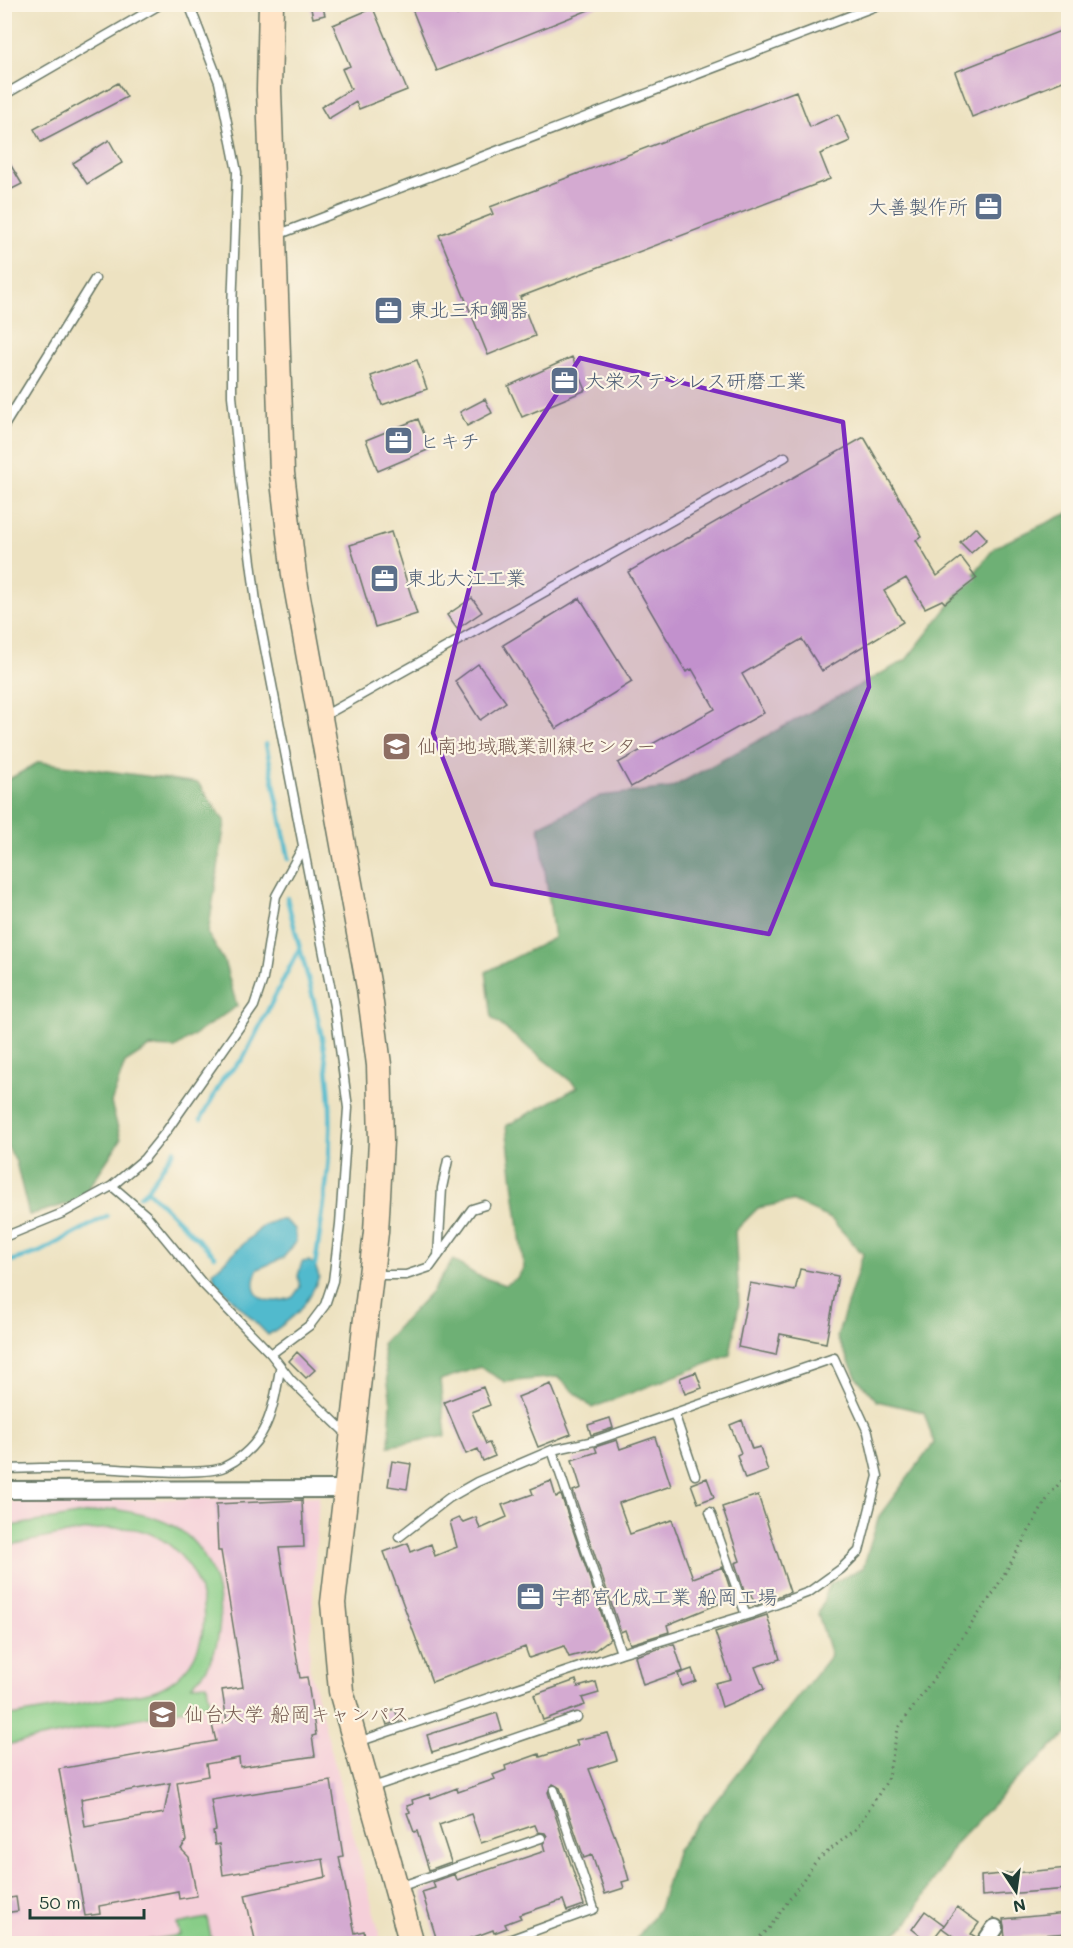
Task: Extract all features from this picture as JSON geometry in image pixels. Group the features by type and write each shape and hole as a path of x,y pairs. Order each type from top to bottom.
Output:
{"street":[{"path":"271,4 269,90 282,473 294,575 322,717 369,988 379,1065 381,1141 372,1275 333,1603 341,1691 412,1944"},
{"path":"4,1490 346,1489"},
{"path":"984,1944 995,1928"}],"lane":[{"path":"4,95 161,4"},
{"path":"189,4 219,82 237,172 232,310 234,417 256,602 335,1011 348,1108 347,1144 333,1281 325,1305 310,1325 271,1354"},
{"path":"273,236 881,4"},
{"path":"4,426 95,279"},
{"path":"322,717 785,457"},
{"path":"4,1237 63,1213 112,1186 144,1159 158,1142 254,1006 263,979 276,896 303,848"},
{"path":"438,1256 442,1188 448,1160"},
{"path":"112,1186 147,1216 203,1284 271,1354 280,1369 351,1438"},
{"path":"372,1275 406,1275 430,1267 472,1209 485,1205"},
{"path":"355,1743 621,1653 746,1615 809,1592 841,1569 859,1551 878,1476 868,1432 834,1358 594,1441 552,1450 477,1482 448,1498 399,1537"},
{"path":"4,1469 92,1468 183,1471 222,1468 241,1457 260,1437 271,1419 280,1369"},
{"path":"674,1413 695,1475"},
{"path":"552,1450 621,1653"},
{"path":"710,1512 746,1615"},
{"path":"368,1789 577,1717"},
{"path":"498,1943 594,1909 554,1791"},
{"path":"396,1888 541,1838"}],"path":[{"path":"751,1944 768,1930 816,1861 856,1829 887,1781 898,1729 994,1592 1050,1494 1068,1474"}],"highlighted area":[{"path":"580,358 843,422 869,687 769,934 492,884 433,733 493,493"}],"shaded area":[{"name":"仙台大学 船岡キャンパス","path":"319,1496 309,1666 382,1943 5,1943 4,1502"}],"green space":[{"path":"1068,513 1068,1733 1015,1781 955,1844 908,1923 885,1943 633,1943 659,1909 677,1850 831,1655 818,1614 830,1584 863,1568 879,1516 934,1443 924,1412 877,1401 857,1378 837,1337 863,1254 831,1219 792,1201 758,1208 735,1231 739,1304 730,1355 592,1408 558,1377 505,1382 480,1367 440,1380 446,1436 389,1446 391,1402 382,1344 432,1291 453,1260 476,1275 505,1285 517,1278 524,1268 506,1126 578,1087 492,1018 486,972 554,938 539,826 601,796 671,788 906,660 995,547"},
{"path":"39,762 198,783 225,822 208,934 224,961 237,1006 175,1048 150,1047 125,1063 111,1103 121,1139 81,1200 29,1215 16,1162 5,1142 4,782"},
{"path":"114,1509 153,1518 175,1527 190,1539 202,1554 211,1572 220,1611 219,1631 215,1651 207,1668 192,1685 207,1684 210,1704 5,1745 5,1717 156,1690 183,1672 197,1652 203,1628 202,1603 195,1579 182,1558 163,1541 139,1530 108,1528 5,1546 5,1527"},
{"path":"207,1918 212,1943 147,1943 146,1941 180,1935 177,1924"}],"water":[{"path":"284,1220 295,1229 296,1242 283,1258 258,1269 254,1279 257,1293 261,1298 275,1301 293,1297 300,1287 298,1276 302,1262 309,1261 315,1265 319,1277 310,1296 299,1311 268,1335 215,1281 213,1272 264,1225"}],"building":[{"path":"310,4 322,4 325,15 313,18"},
{"path":"410,4 453,4 457,15 483,4 601,5 437,71"},
{"path":"373,8 407,90 359,109 356,102 328,119 321,107 351,89 342,69 350,66 333,25"},
{"path":"1068,28 1068,79 972,117 955,72"},
{"path":"118,83 127,97 41,142 34,129"},
{"path":"796,91 810,127 838,114 850,141 820,154 830,179 520,297 535,336 488,355 439,235 493,214 490,207"},
{"path":"109,140 122,163 87,184 73,163"},
{"path":"4,154 22,184 4,193"},
{"path":"572,357 586,390 522,417 508,386"},
{"path":"417,360 427,389 382,405 371,376"},
{"path":"485,399 492,413 467,426 460,412"},
{"path":"418,419 430,449 378,471 366,440"},
{"path":"864,437 922,537 916,540 937,576 961,557 977,578 945,603 942,600 925,608 906,578 884,591 903,622 822,671 802,639 742,674 764,713 631,787 618,763 715,709 692,669 686,672 628,572"},
{"path":"976,527 987,539 971,553 960,542"},
{"path":"391,532 417,614 375,627 350,545"},
{"path":"472,598 482,612 457,629 447,615"},
{"path":"580,598 632,682 556,729 503,645"},
{"path":"478,664 506,702 480,720 455,681"},
{"path":"800,1269 838,1276 826,1343 780,1334 776,1355 738,1347 750,1283 795,1291"},
{"path":"297,1352 315,1370 306,1378 289,1361"},
{"path":"696,1372 702,1388 685,1394 680,1378"},
{"path":"551,1384 571,1434 538,1447 518,1397"},
{"path":"483,1387 490,1405 472,1412 486,1444 489,1443 495,1456 483,1461 478,1449 466,1454 444,1402"},
{"path":"610,1418 613,1428 591,1435 588,1425"},
{"path":"742,1420 752,1449 760,1447 768,1471 745,1479 737,1455 741,1453 730,1425"},
{"path":"655,1437 671,1486 619,1503 630,1534 672,1520 693,1578 723,1567 733,1598 667,1625 669,1632 630,1644 625,1630 621,1632 573,1491 581,1488 572,1460 597,1452 595,1447 617,1440 620,1449"},
{"path":"392,1461 411,1464 407,1489 388,1486"},
{"path":"707,1478 714,1497 698,1503 691,1484"},
{"path":"551,1481 556,1497 561,1495 610,1639 595,1650 569,1657 564,1646 529,1658 525,1647 432,1682 384,1552 408,1543 411,1552 431,1544 435,1556 457,1547 450,1522 459,1518 463,1522 476,1517 480,1529 507,1517 502,1505 533,1494 531,1489"},
{"path":"758,1495 790,1592 755,1605 750,1592 745,1594 735,1563 740,1561 722,1507"},
{"path":"302,1500 304,1547 279,1548 300,1678 307,1677 316,1735 312,1736 315,1756 240,1767 239,1758 206,1764 208,1776 177,1782 186,1841 181,1849 189,1857 197,1896 179,1899 178,1891 99,1906 100,1914 85,1916 59,1769 216,1741 212,1725 227,1722 222,1690 243,1687 221,1551 218,1551 216,1504","holes":["170,1783 164,1813 85,1827 81,1799"]},
{"path":"767,1615 780,1659 755,1667 764,1689 722,1707 715,1683 731,1679 715,1632"},
{"path":"674,1644 683,1671 643,1685 635,1656"},
{"path":"692,1669 696,1681 682,1686 678,1674"},
{"path":"576,1680 578,1687 596,1682 599,1693 582,1698 585,1705 543,1720 534,1695"},
{"path":"395,1709 399,1721 387,1725 383,1712"},
{"path":"497,1713 502,1730 432,1752 427,1735"},
{"path":"608,1733 617,1760 589,1769 622,1855 629,1880 622,1882 624,1888 605,1894 592,1855 584,1858 560,1788 553,1784 548,1792 584,1905 567,1911 563,1900 519,1915 521,1918 505,1924 507,1928 494,1933 493,1930 455,1944 438,1944 422,1892 435,1888 433,1882 455,1874 457,1880 545,1851 543,1844 547,1836 545,1833 538,1832 535,1825 481,1843 471,1814 439,1825 451,1862 429,1870 417,1831 414,1832 407,1813 410,1812 407,1806 413,1804 412,1800 430,1794 431,1798 457,1788 458,1792 495,1779 493,1775 506,1770 505,1766 539,1754 540,1757 578,1745 576,1740"},
{"path":"331,1781 343,1856 339,1857 355,1933 364,1931 366,1944 256,1944 245,1895 326,1877 323,1859 223,1875 219,1844 215,1845 213,1831 216,1830 211,1800"},
{"path":"1068,1868 1068,1889 982,1896 981,1876"},
{"path":"16,1897 18,1911 4,1913 4,1899"},
{"path":"957,1907 979,1923 971,1934 976,1937 974,1944 964,1944 942,1928"},
{"path":"925,1911 944,1925 930,1943 912,1929"},
{"path":"1067,1913 1068,1933 1005,1938 1003,1919"}],"waterway":[{"path":"266,744 289,859"},
{"path":"287,898 317,1015 329,1086 329,1153 315,1265"},
{"path":"201,1119 224,1077 243,1059 299,949"},
{"path":"174,1150 147,1190 215,1256"},
{"path":"140,1196 147,1190"},
{"path":"4,1263 40,1252 107,1216"}],"place":[{"name":"大善製作所","path":"989,207"},
{"name":"東北三和鋼器","path":"388,310"},
{"name":"大栄ステンレス研磨工業","path":"564,381"},
{"name":"ヒキチ","path":"399,441"},
{"name":"東北大江工業","path":"385,578"},
{"name":"仙南地域職業訓練センター","path":"396,746"},
{"name":"宇都宮化成工業 船岡工場","path":"530,1597"},
{"name":"仙台大学 船岡キャンパス","path":"163,1714"}]}
